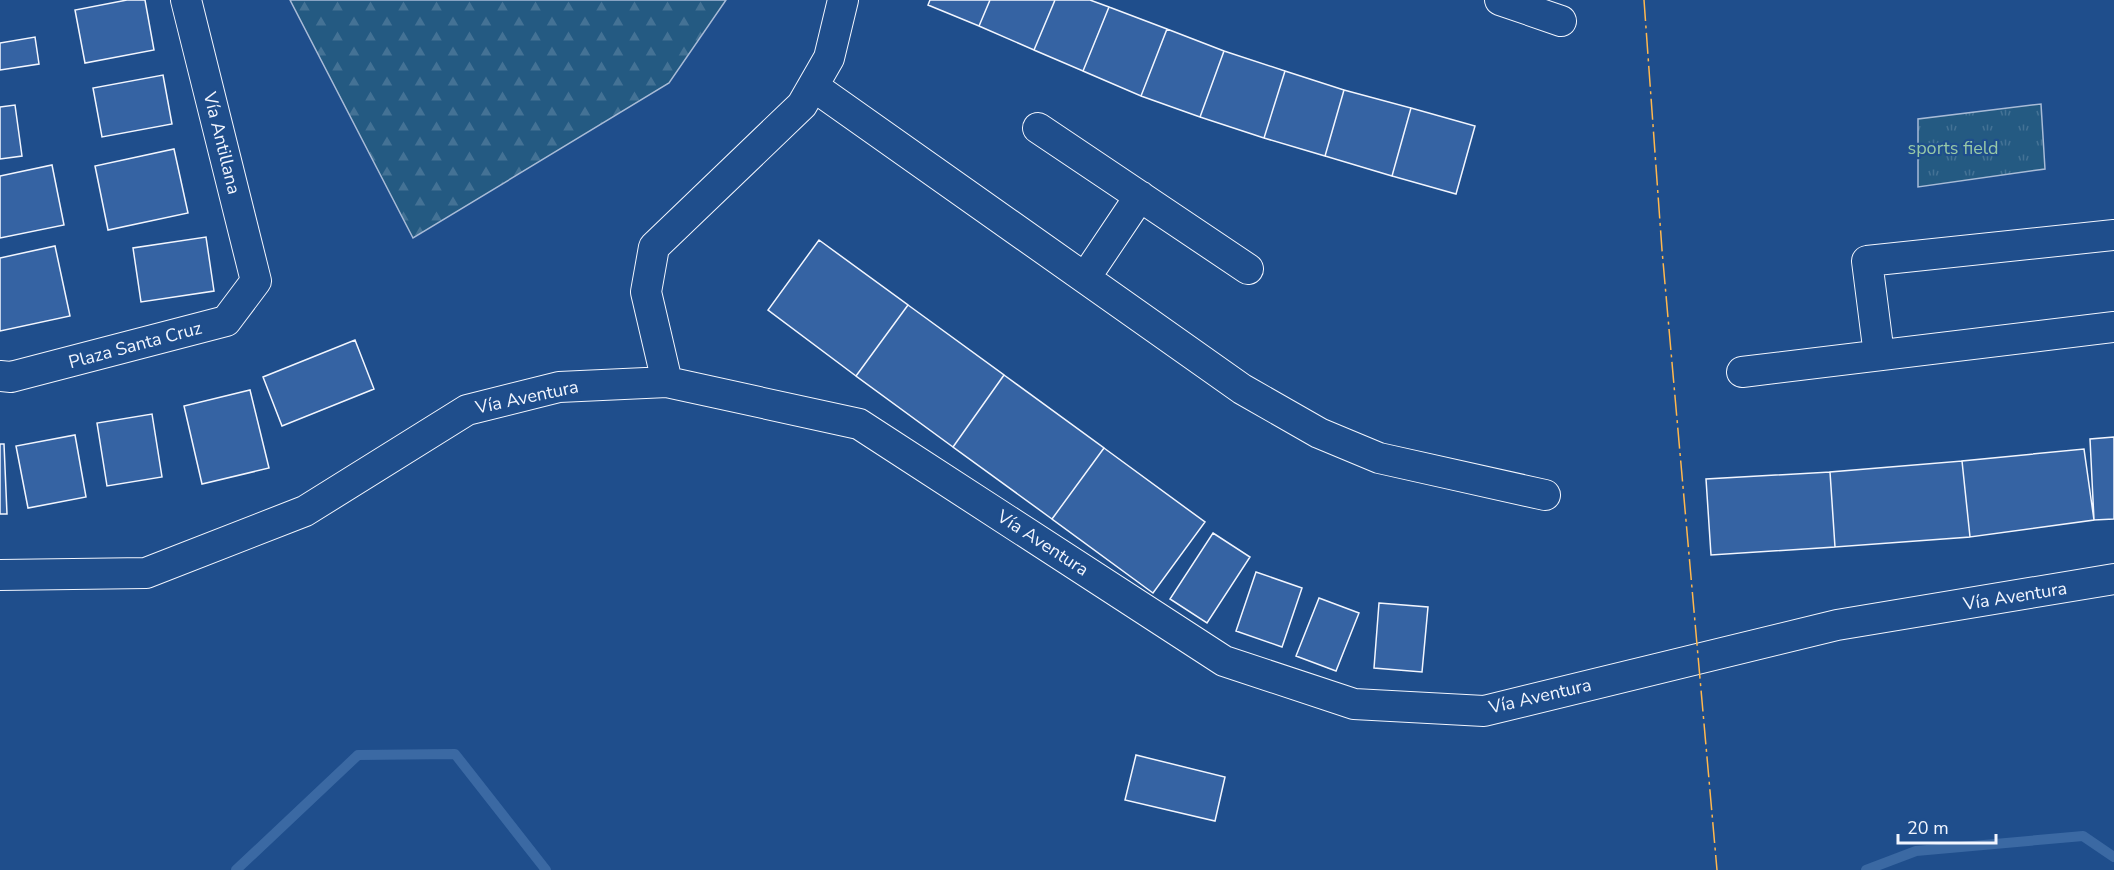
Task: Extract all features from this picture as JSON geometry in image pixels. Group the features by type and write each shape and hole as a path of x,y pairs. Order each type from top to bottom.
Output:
{"street":[{"name":"Vía Antillana","path":"186,0 256,281 253,284"},
{"path":"667,382 646,292 654,247 802,105 829,58 843,0"},
{"path":"1500,0 1562,21"},
{"path":"813,86 1242,389 1319,433 1379,458 1545,495"},
{"path":"1038,128 1248,269"},
{"path":"1085,278 1140,196"},
{"path":"1879,355 1867,261 2114,235"},
{"name":"Plaza Santa Cruz","path":"0,376 11,378 225,321 253,284"},
{"path":"1742,372 2114,327"},
{"name":"Vía Aventura","path":"0,575 146,573 305,511 467,410 558,387 667,382 859,424 1224,661 1354,704 1484,711 1837,625 2114,579"}],"green space":[{"path":"290,0 726,0 669,83 413,238"},
{"name":"sports field","path":"2041,104 2045,169 1918,187 1918,119"}],"building":[{"path":"127,0 145,0 154,50 85,63 75,10"},
{"path":"930,0 990,0 979,26 928,5"},
{"path":"990,0 1055,0 1034,50 979,26"},
{"path":"1055,0 1090,0 1109,7 1083,71 1034,50"},
{"path":"1109,7 1167,29 1141,96 1083,71"},
{"path":"1167,29 1224,51 1200,117 1141,96"},
{"path":"35,37 39,64 0,70 0,43"},
{"path":"1224,51 1285,71 1264,138 1200,117"},
{"path":"1285,71 1344,90 1325,156 1264,138"},
{"path":"163,75 172,124 102,137 93,88"},
{"path":"1344,90 1411,108 1392,176 1325,156"},
{"path":"15,105 22,156 0,159 0,107"},
{"path":"1411,108 1475,126 1456,194 1392,176"},
{"path":"174,149 188,213 108,230 95,166"},
{"path":"52,165 64,225 0,238 0,176"},
{"path":"206,237 214,291 141,302 133,248"},
{"path":"819,240 908,305 856,376 768,310"},
{"path":"55,246 70,316 0,331 0,258"},
{"path":"908,305 1004,375 953,447 856,376"},
{"path":"355,340 374,389 282,426 263,377"},
{"path":"1004,375 1104,448 1052,519 953,447"},
{"path":"250,390 269,468 202,484 184,406"},
{"path":"152,414 162,477 107,486 97,423"},
{"path":"75,435 86,497 28,508 16,446"},
{"path":"2114,437 2114,519 2094,520 2090,439"},
{"path":"0,444 4,444 7,514 0,514"},
{"path":"1104,448 1205,522 1153,593 1052,519"},
{"path":"2084,449 2094,520 1970,537 1962,461"},
{"path":"1962,461 1970,537 1835,547 1830,472"},
{"path":"1830,472 1835,547 1711,555 1706,479"},
{"path":"1213,533 1250,557 1207,623 1170,599"},
{"path":"1256,572 1302,588 1282,647 1236,631"},
{"path":"1319,598 1359,613 1336,671 1296,656"},
{"path":"1379,603 1428,607 1422,672 1374,668"},
{"path":"1136,755 1225,777 1215,821 1125,800"}],"waterway":[{"path":"236,870 358,755 455,754 546,870"},
{"path":"1866,870 1916,851 2083,836 2114,857"}],"power":[{"path":"1644,0 1662,250 1717,870"}]}
